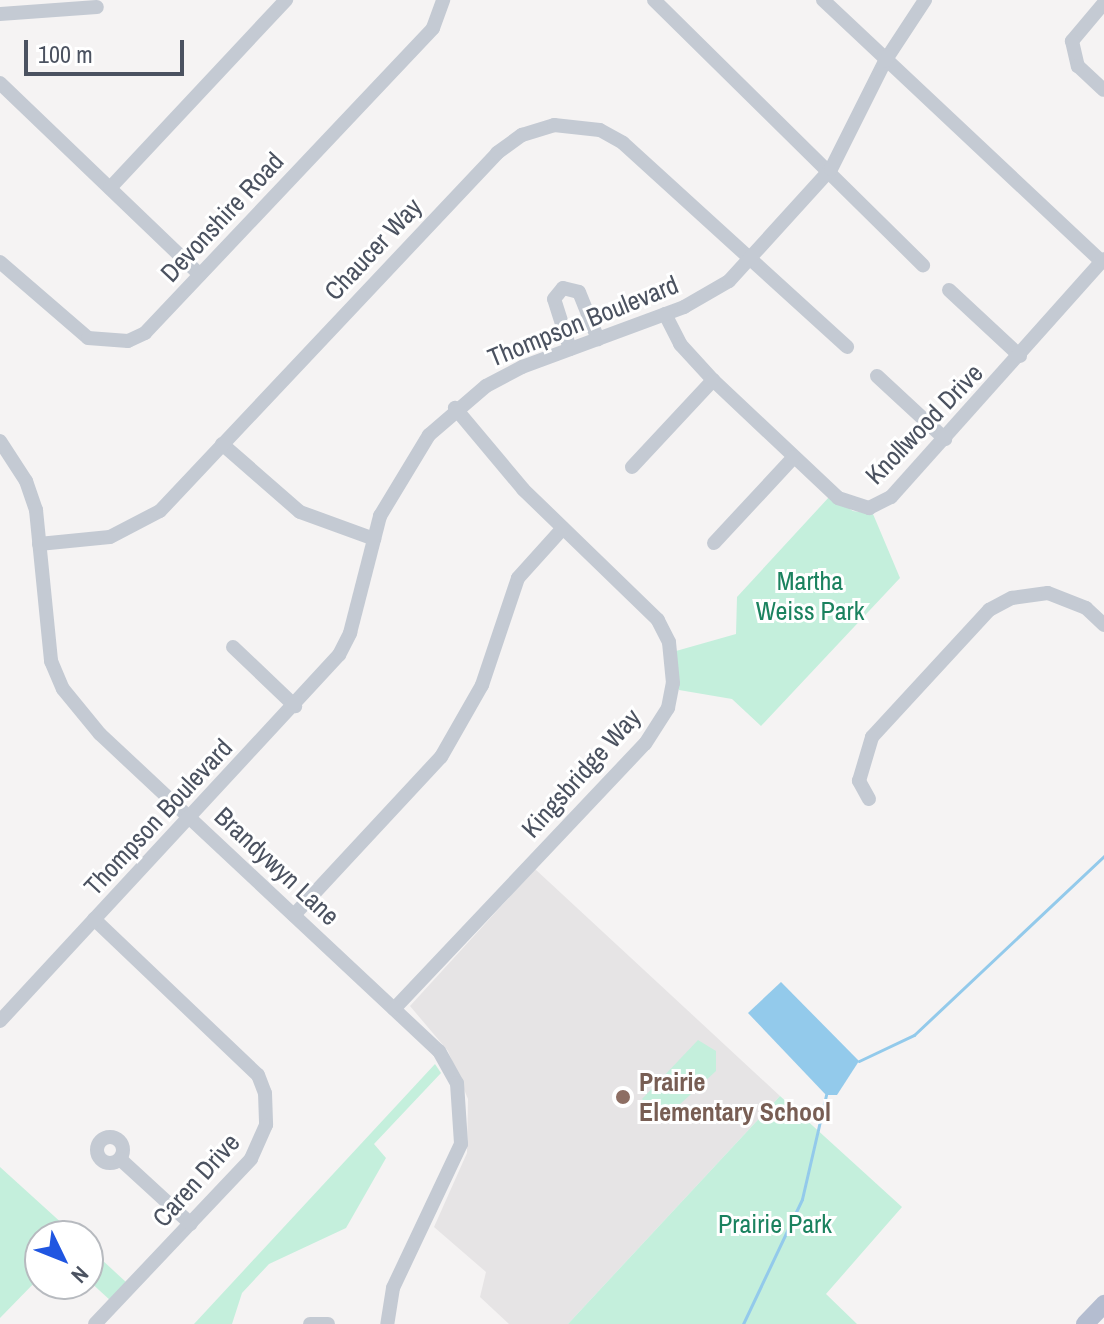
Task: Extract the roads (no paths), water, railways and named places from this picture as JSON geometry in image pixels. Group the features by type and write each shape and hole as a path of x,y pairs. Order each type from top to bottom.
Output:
{"main road":[{"path":"1085,1324 1104,1304"}],"street":[{"path":"110,188 286,0"},
{"name":"Devonshire Road","path":"1,264 70,326 97,341 128,341 145,333 433,28 443,0"},
{"path":"654,0 831,169 839,184 923,265"},
{"path":"823,0 885,61 1103,260"},
{"name":"Thompson Boulevard","path":"0,1021 339,655 350,633 374,539 406,466 455,408 522,367 709,295 752,259 831,169 885,61 925,0"},
{"path":"1104,3 1072,41 1078,66 1104,90"},
{"path":"0,14 97,7"},
{"path":"0,83 200,275"},
{"name":"Chaucer Way","path":"39,544 110,537 144,524 497,153 538,129 564,124 612,135 847,347"},
{"name":"Knollwood Drive","path":"665,314 680,344 713,380 838,498 869,508 891,497 1103,260"},
{"path":"570,349 554,299 563,288 579,292 598,339"},
{"path":"949,290 1020,356"},
{"path":"877,376 945,439"},
{"path":"632,467 713,380"},
{"name":"Kingsbridge Way","path":"394,1009 645,744 668,708 673,665 658,620 563,528 455,408"},
{"name":"Brandywyn Lane","path":"0,441 26,481 36,510 51,661 63,689 100,734 439,1051 457,1083 462,1115 461,1144 449,1177 398,1276 387,1324"},
{"path":"222,444 300,512 374,539"},
{"path":"714,543 794,457"},
{"path":"294,915 441,757 482,685 518,578 563,528"},
{"path":"869,799 859,781 872,737 989,610 1012,598 1048,593 1086,608 1104,625"},
{"path":"233,647 295,706"},
{"name":"Caren Drive","path":"94,919 246,1061 265,1093 261,1142 191,1224 95,1324"},
{"path":"120,1159 191,1224"},
{"path":"310,1324 328,1324"}],"water":[{"path":"781,982 859,1061 837,1095 826,1095 748,1013"}],"waterway":[{"path":"859,1061 914,1035 1104,856"},
{"path":"743,1324 802,1199 826,1095"}],"place":[{"name":"Prairie Elementary School","path":"623,1097"}],"park label":[{"name":"Martha Weiss Park","path":"810,596"},
{"name":"Prairie Park","path":"775,1224"}]}
